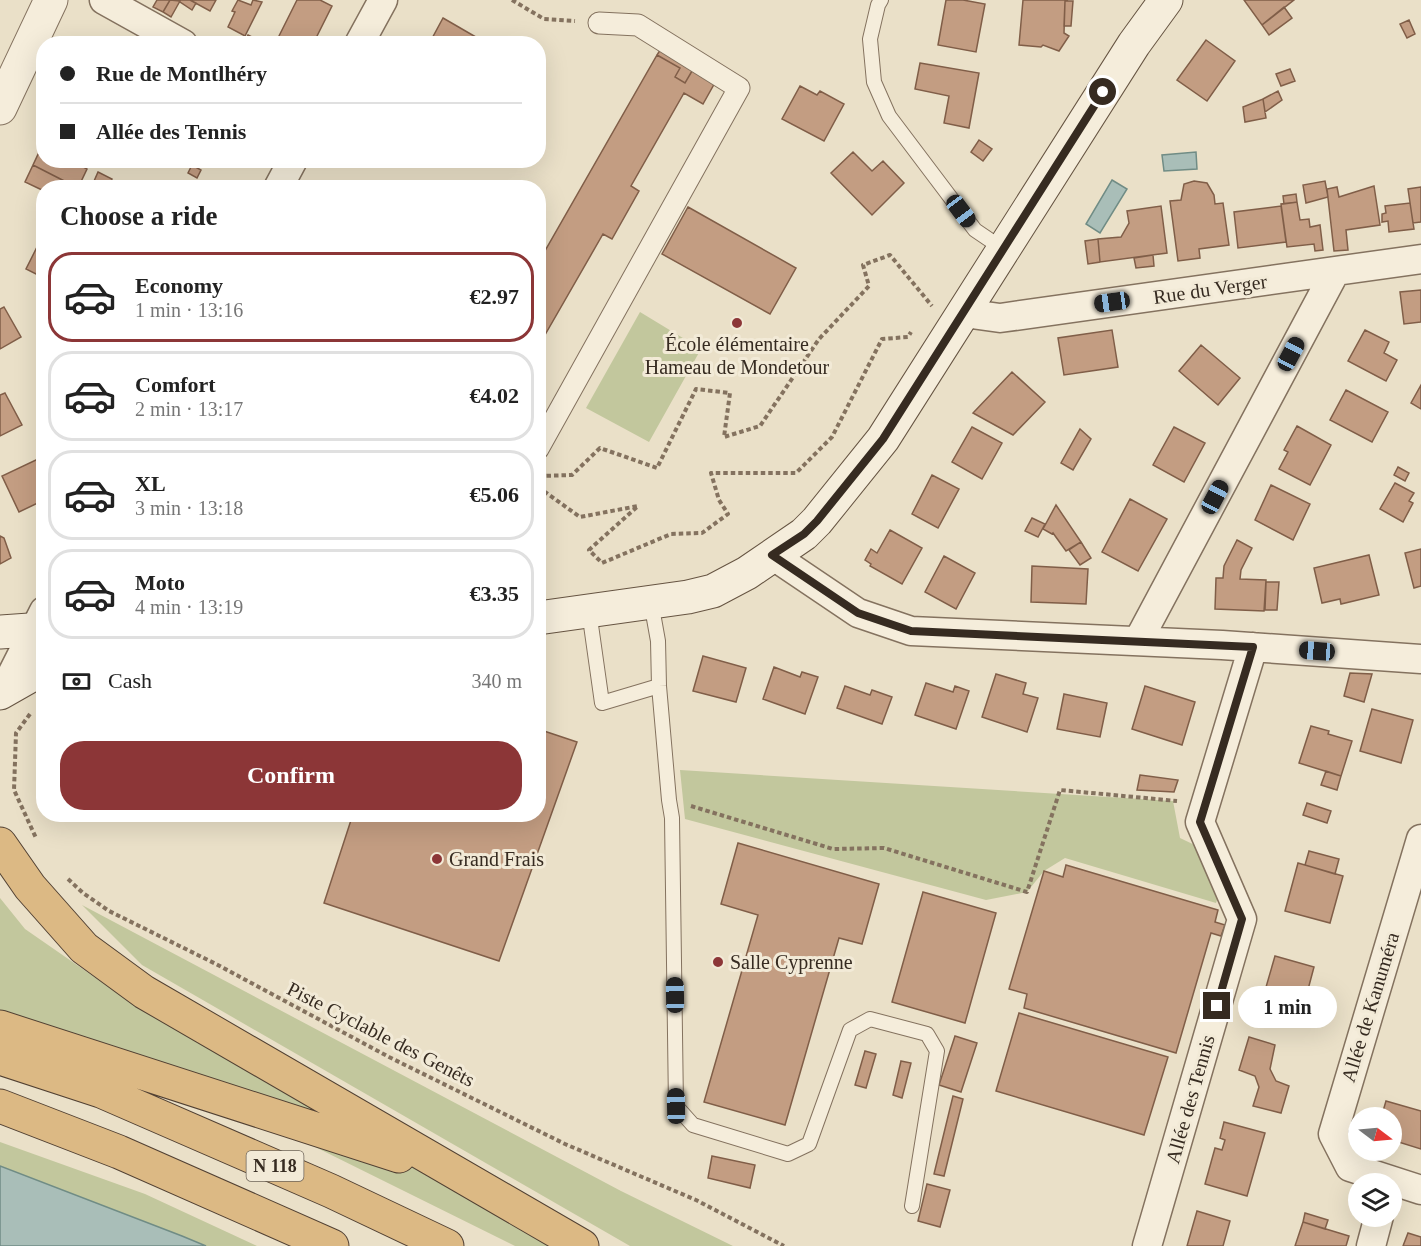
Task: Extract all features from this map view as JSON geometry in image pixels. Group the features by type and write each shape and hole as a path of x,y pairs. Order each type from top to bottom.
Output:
{"highway":[{"path":"0,844 30,887 84,948 144,992 582,1246"},
{"path":"0,1028 461,1176"},
{"name":"N 118","path":"0,1058 101,1090 331,1191 447,1246"},
{"name":"N 118","path":"0,1106 118,1152 332,1246"}],"main road":[{"path":"0,108 51,0"},
{"path":"546,617 688,597 713,591 747,573 804,534 883,439 1134,44 1166,0"},
{"path":"0,632 36,624"},
{"path":"2,691 36,672"}],"street":[{"path":"104,0 169,36"},
{"path":"363,36 383,0"},
{"path":"546,435 739,88 638,25 600,23"},
{"name":"Rue du Verger","path":"964,313 1000,318 1421,259"},
{"path":"1138,641 1335,272"},
{"path":"772,555 858,613 911,631 1253,647 1421,659"},
{"path":"2,691 36,630"},
{"name":"Allée des Tennis","path":"1147,1246 1242,919 1200,822 1253,647"},
{"name":"Allée de Kanuméra","path":"1366,1173 1350,1167 1332,1134 1421,839"},
{"name":"Allée de Kanuméra","path":"1402,1185 1421,1190"},
{"path":"1371,1246 1376,1227"}],"lane":[{"path":"881,0 870,39 874,82 889,116 975,230 1004,250"},
{"path":"651,602 658,641 659,686 672,818 676,1106 693,1125 788,1154 809,1144 850,1030 870,1019 927,1034 937,1051 912,1206"},
{"path":"589,611 602,703 659,686"}],"path":[{"path":"512,0 544,19 600,23"},
{"path":"546,476 572,475 600,448 657,468 696,389 730,393 724,437 760,426 819,339 868,286 863,265 890,255 933,307 927,314"},
{"path":"546,493 580,517 638,506 589,549 602,564 671,534 702,533 728,514 719,500 711,473 796,473 832,437 882,339 908,337 914,329"},
{"path":"34,707 16,733 14,790 39,845"},
{"path":"669,800 833,849 885,848 1027,892 1060,789 1205,804"},
{"name":"Piste Cyclable des Genêts","path":"60,873 83,893 110,911 216,964 389,1057 565,1144 696,1200 784,1246"}],"green space":[{"path":"640,312 701,349 649,442 586,408"},
{"path":"680,770 1173,801 1180,838 1201,848 1222,886 1216,903 1065,858 1044,871 1027,892 986,900 685,819"},
{"path":"0,898 25,929 139,1008 550,1246 515,1246 293,1136 0,1017"},
{"path":"82,905 621,1191 733,1246 630,1246 142,965"},
{"path":"0,1142 145,1194 257,1246 0,1246"}],"water":[{"path":"1196,152 1197,169 1164,171 1162,155"},
{"path":"1112,180 1127,189 1100,233 1086,224"},
{"path":"0,1166 182,1236 206,1246 0,1246"}],"building":[{"path":"157,0 170,0 163,12 153,7"},
{"path":"170,0 180,1 171,17 163,12"},
{"path":"177,0 190,0 196,3 192,10"},
{"path":"190,0 216,0 210,11"},
{"path":"238,0 251,5 253,0 262,2 245,36 228,27 235,12 232,11"},
{"path":"297,0 320,0 332,6 317,36 279,36"},
{"path":"946,0 985,4 976,52 938,45"},
{"path":"1023,0 1068,0 1065,1 1064,33 1069,36 1059,51 1043,45 1041,47 1019,45"},
{"path":"1244,0 1294,0 1262,25"},
{"path":"1065,1 1073,1 1071,26 1064,26"},
{"path":"1284,7 1292,18 1269,35 1262,25"},
{"path":"443,18 474,36 433,36"},
{"path":"1409,20 1415,34 1407,38 1400,24"},
{"path":"1206,40 1235,61 1207,101 1177,80"},
{"path":"662,47 695,66 685,83 675,77 680,68 657,55"},
{"path":"657,55 680,68 675,77 685,83 695,66 717,79 703,104 684,93 631,186 639,191 612,239 603,234 546,333 546,249"},
{"path":"920,63 979,73 969,128 944,123 949,96 915,89"},
{"path":"1290,69 1295,81 1281,86 1276,74"},
{"path":"800,86 817,95 820,91 844,104 824,141 782,119"},
{"path":"1278,91 1282,100 1265,112 1263,99"},
{"path":"1263,99 1266,118 1245,122 1243,107"},
{"path":"979,140 992,149 983,161 971,152"},
{"path":"853,152 872,171 883,161 904,183 872,215 831,173"},
{"path":"33,165 62,180 36,180 36,187 25,182"},
{"path":"39,168 87,169 82,180 62,180"},
{"path":"190,168 201,170 197,178 188,173"},
{"path":"98,172 112,179 112,180 94,180"},
{"path":"1194,181 1207,183 1214,195 1215,204 1223,203 1229,245 1199,249 1200,258 1178,261 1170,201 1181,200 1184,184"},
{"path":"1325,181 1328,197 1306,203 1303,185"},
{"path":"1374,186 1380,225 1346,230 1348,250 1334,251 1327,189 1337,187 1339,197"},
{"path":"1421,187 1421,222 1413,223 1408,189"},
{"path":"1296,194 1297,202 1284,204 1283,196"},
{"path":"1297,202 1300,220 1309,219 1310,227 1320,225 1323,250 1315,251 1314,244 1287,247 1281,204"},
{"path":"1410,203 1414,229 1389,232 1388,221 1382,222 1382,214 1386,213 1385,206"},
{"path":"1161,206 1167,253 1100,262 1098,239 1121,237 1129,223 1127,211"},
{"path":"1281,206 1286,242 1238,248 1234,212"},
{"path":"688,207 796,268 770,314 662,254"},
{"path":"1098,239 1100,262 1088,264 1085,241"},
{"path":"36,249 36,274 26,269"},
{"path":"1153,255 1154,266 1136,268 1134,258"},
{"path":"1421,290 1421,322 1404,324 1400,292"},
{"path":"4,307 21,337 0,349 0,309"},
{"path":"1112,330 1118,367 1064,375 1058,338"},
{"path":"1365,330 1389,342 1384,353 1397,360 1386,381 1348,361"},
{"path":"1201,345 1240,378 1218,405 1179,371"},
{"path":"1012,372 1045,402 1013,435 973,413"},
{"path":"1421,385 1421,409 1411,403"},
{"path":"1346,390 1388,412 1372,442 1330,420"},
{"path":"5,393 22,425 0,436 0,395"},
{"path":"1297,426 1331,445 1310,485 1279,469 1288,452 1284,450"},
{"path":"972,427 1002,443 982,479 952,462"},
{"path":"1174,427 1205,443 1184,482 1153,465"},
{"path":"1080,429 1091,439 1073,470 1061,463"},
{"path":"36,460 36,504 19,512 2,476"},
{"path":"1398,467 1409,473 1405,481 1394,475"},
{"path":"932,475 959,489 938,528 912,514"},
{"path":"1395,483 1414,493 1409,501 1413,503 1403,522 1380,509"},
{"path":"1271,485 1310,504 1293,540 1255,520"},
{"path":"1130,499 1167,519 1138,571 1102,552"},
{"path":"1056,505 1081,542 1066,551 1053,533 1043,529"},
{"path":"1032,518 1045,524 1038,537 1025,531"},
{"path":"890,530 922,548 902,584 870,566 871,564 865,560 871,549 877,553"},
{"path":"0,536 4,538 11,558 0,564"},
{"path":"1237,540 1252,548 1241,570 1240,579 1266,580 1264,611 1215,609 1216,578 1223,578 1224,566"},
{"path":"1081,542 1091,558 1080,565 1069,550"},
{"path":"1421,549 1421,586 1414,588 1405,553"},
{"path":"1369,555 1379,595 1341,604 1340,599 1322,603 1314,568"},
{"path":"944,556 975,573 956,609 925,592"},
{"path":"1032,566 1088,569 1086,604 1031,602"},
{"path":"1266,582 1279,582 1277,610 1265,610"},
{"path":"703,656 746,668 736,702 693,691"},
{"path":"774,667 800,677 802,672 818,677 805,714 763,699"},
{"path":"1350,673 1372,674 1364,702 1344,696"},
{"path":"996,674 1026,683 1023,694 1038,698 1027,732 982,717"},
{"path":"926,683 953,692 955,686 969,691 956,729 915,715"},
{"path":"845,686 870,695 872,690 892,697 882,724 837,708"},
{"path":"1145,686 1195,702 1182,745 1132,729"},
{"path":"1064,694 1107,703 1100,737 1057,729"},
{"path":"1372,709 1413,720 1401,763 1360,751"},
{"path":"1311,726 1352,741 1341,776 1299,763"},
{"name":"Grand Frais","path":"546,732 577,742 499,961 324,903 350,822 546,822"},
{"path":"1326,771 1341,776 1337,790 1321,785"},
{"path":"1140,775 1178,780 1174,792 1137,790"},
{"path":"1307,803 1331,811 1327,823 1303,815"},
{"path":"738,843 879,884 862,944 839,938 785,1125 704,1102 758,915 721,904"},
{"path":"1309,851 1339,859 1335,874 1305,865"},
{"path":"1298,863 1343,876 1330,923 1285,911"},
{"path":"1066,865 1218,910 1215,922 1225,925 1221,936 1211,933 1176,1053 1024,1008 1027,994 1009,989 1044,871 1063,877"},
{"path":"923,892 996,913 965,1023 892,1002"},
{"path":"1275,956 1314,967 1302,1012 1262,1001"},
{"path":"1019,1013 1168,1057 1144,1135 996,1091"},
{"path":"955,1036 977,1043 961,1092 939,1085"},
{"path":"1249,1037 1275,1045 1270,1069 1276,1081 1289,1086 1281,1113 1253,1106 1259,1087 1255,1076 1239,1070"},
{"path":"865,1051 876,1054 866,1088 855,1085"},
{"path":"901,1061 911,1063 902,1098 893,1095"},
{"path":"953,1096 963,1099 944,1176 934,1174"},
{"path":"1386,1101 1421,1111 1421,1149 1402,1143 1402,1107 1384,1107"},
{"path":"1224,1122 1265,1133 1247,1196 1205,1184 1215,1148 1222,1150 1225,1140 1220,1138"},
{"path":"712,1156 755,1165 750,1188 708,1178"},
{"path":"927,1184 950,1190 940,1227 918,1221"},
{"path":"1197,1211 1230,1221 1223,1246 1187,1246"},
{"path":"1305,1213 1328,1220 1325,1229 1303,1222"},
{"path":"1303,1222 1349,1236 1346,1246 1295,1246"},
{"path":"1408,1233 1421,1237 1421,1246 1403,1246"}],"place":[{"name":"École élémentaire Hameau de Mondetour","path":"737,323"},
{"name":"Grand Frais","path":"437,859"},
{"name":"Salle Cyprenne","path":"718,962"}],"route":[{"path":"1103,92 883,439 817,521 804,534 772,555 858,613 911,631 1253,647 1200,822 1242,919 1217,1006"}]}
